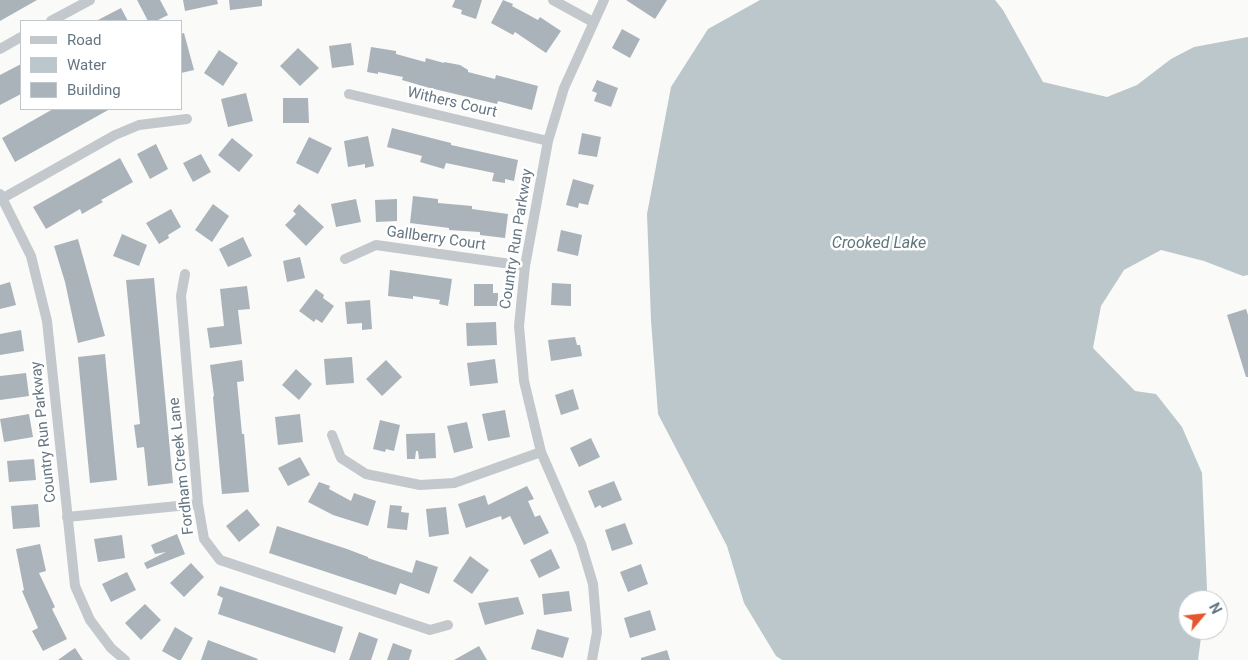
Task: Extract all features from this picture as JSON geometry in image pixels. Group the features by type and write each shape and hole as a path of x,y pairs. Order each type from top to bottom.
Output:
{"street":[{"path":"53,20 90,0"},
{"path":"553,0 593,22"},
{"name":"Country Run Parkway","path":"592,660 597,632 593,584 581,544 541,452 524,381 519,326 525,266 548,141 564,88 604,0"},
{"path":"0,49 20,38"},
{"name":"Withers Court","path":"349,94 548,141"},
{"path":"1,196 115,135 139,125 187,119"},
{"name":"Country Run Parkway","path":"1,196 31,256 48,321 75,586 90,620 111,648 125,660"},
{"name":"Gallberry Court","path":"345,259 376,245 525,266"},
{"name":"Fordham Creek Lane","path":"185,274 181,296 198,504 204,539 220,560 430,630 448,625"},
{"path":"332,435 341,458 366,474 420,485 454,483 541,452"},
{"path":"68,517 198,504"}],"water":[{"name":"Crooked Lake","path":"760,0 995,0 1003,10 1043,82 1107,97 1137,85 1171,59 1194,47 1248,37 1248,275 1243,276 1204,261 1161,250 1124,270 1101,306 1093,348 1135,391 1156,394 1182,427 1202,473 1207,590 1178,590 1178,640 1201,640 1198,660 782,660 776,656 744,603 727,546 658,414 651,320 647,214 671,87 708,29"}],"building":[{"path":"0,0 37,0 0,21"},
{"path":"137,0 160,0 168,15 158,20 147,20"},
{"path":"183,0 217,0 218,4 185,11"},
{"path":"229,0 262,0 262,6 230,10"},
{"path":"455,0 482,0 476,19 461,14 462,10 452,7"},
{"path":"503,0 538,20 540,17 561,31 546,53 515,32 513,35 491,23"},
{"path":"626,0 667,0 655,19"},
{"path":"121,8 127,20 98,20"},
{"path":"622,29 640,39 630,58 612,48"},
{"path":"184,33 194,70 182,73 182,34"},
{"path":"351,43 354,65 332,68 329,46"},
{"path":"371,47 396,51 396,54 425,62 426,58 460,65 468,70 468,72 495,79 496,75 538,86 532,110 498,101 497,104 426,87 402,80 403,77 378,72 378,74 367,72"},
{"path":"298,48 319,68 300,86 280,66"},
{"path":"219,50 238,63 223,86 204,73"},
{"path":"20,65 20,95 0,105 0,75"},
{"path":"597,80 618,88 611,107 594,101 597,93 592,91"},
{"path":"246,93 253,121 228,127 221,99"},
{"path":"283,98 308,98 309,123 283,123"},
{"path":"51,110 108,110 15,162 2,138"},
{"path":"392,128 451,143 451,145 518,160 514,181 505,179 505,183 492,181 494,173 446,163 444,169 420,162 422,156 387,147"},
{"path":"582,133 601,137 597,157 578,154"},
{"path":"368,136 374,166 365,168 365,164 348,167 344,141"},
{"path":"309,137 332,148 318,174 296,163"},
{"path":"232,138 253,155 239,172 218,155"},
{"path":"156,144 168,169 150,179 137,154"},
{"path":"201,154 211,172 193,182 183,163"},
{"path":"120,158 133,182 101,200 103,202 82,214 80,209 46,229 33,207"},
{"path":"573,179 594,185 588,205 579,203 578,208 566,205"},
{"path":"413,196 438,199 438,203 472,206 472,209 508,214 505,238 480,235 480,232 449,230 449,228 410,223"},
{"path":"356,199 361,222 336,227 331,204"},
{"path":"397,199 397,221 376,222 375,200"},
{"path":"213,204 229,216 212,242 195,230"},
{"path":"299,204 324,227 306,246 285,225 296,214 293,211"},
{"path":"171,209 181,227 168,235 169,238 159,244 146,223"},
{"path":"561,230 582,235 578,256 557,251"},
{"path":"122,234 147,245 139,266 113,256"},
{"path":"243,237 252,256 228,267 219,249"},
{"path":"78,239 105,336 78,343 65,282 54,246"},
{"path":"300,257 305,278 287,282 283,261"},
{"path":"390,270 452,279 448,306 439,304 440,300 413,296 413,299 388,296"},
{"path":"154,278 173,483 148,486 144,447 137,448 134,425 140,424 126,280"},
{"path":"10,282 16,305 0,309 0,285"},
{"path":"552,283 571,284 571,306 551,305"},
{"path":"474,284 493,284 493,293 498,293 498,306 474,306"},
{"path":"247,286 250,309 238,310 242,344 210,348 207,328 224,326 220,289"},
{"path":"316,289 324,295 323,298 334,306 322,323 316,319 314,322 299,311"},
{"path":"370,300 372,329 362,330 362,323 347,324 345,302"},
{"path":"1246,309 1248,315 1248,377 1246,377 1227,315"},
{"path":"496,322 497,345 467,346 466,323"},
{"path":"21,330 24,351 0,355 0,334"},
{"path":"575,337 577,345 580,345 582,356 551,361 548,340"},
{"path":"105,354 117,480 90,483 78,357"},
{"path":"352,357 354,383 326,385 324,359"},
{"path":"495,359 498,383 470,386 467,363"},
{"path":"242,360 244,381 237,382 249,492 222,494 210,365"},
{"path":"386,360 402,377 382,396 366,379"},
{"path":"296,369 312,384 299,400 282,385"},
{"path":"26,373 29,396 0,400 0,376"},
{"path":"573,389 579,409 561,415 555,395"},
{"path":"505,410 510,437 488,441 482,414"},
{"path":"29,414 33,437 4,442 0,419"},
{"path":"300,414 303,442 278,445 275,417"},
{"path":"380,420 400,425 394,451 386,449 385,452 373,449"},
{"path":"467,422 473,448 454,453 447,426"},
{"path":"435,433 436,458 419,459 418,451 416,451 415,459 407,459 406,434"},
{"path":"591,438 600,457 579,467 570,448"},
{"path":"300,457 310,475 288,486 278,468"},
{"path":"34,459 36,480 9,482 7,461"},
{"path":"614,481 622,500 602,508 600,505 595,508 588,491"},
{"path":"319,482 330,486 329,489 351,501 354,493 376,501 368,526 333,515 308,502"},
{"path":"527,486 534,499 528,501 535,517 540,515 549,533 524,545 510,516 502,520 501,516 466,528 458,504 485,495 488,505"},
{"path":"38,504 40,527 13,529 11,506"},
{"path":"390,505 402,506 401,512 409,513 407,530 387,528"},
{"path":"446,507 449,534 429,537 426,509"},
{"path":"247,509 260,525 239,542 226,526"},
{"path":"625,523 633,544 612,551 605,530"},
{"path":"277,526 412,573 416,560 438,567 429,594 400,583 396,595 269,553"},
{"path":"177,534 185,554 147,569 144,563 166,552 155,554 151,545"},
{"path":"122,535 125,558 98,562 94,539"},
{"path":"40,544 46,571 39,573 55,607 52,609 67,639 43,651 32,631 38,628 22,591 24,590 16,549"},
{"path":"551,549 560,568 539,578 530,560"},
{"path":"470,556 489,570 472,594 453,581"},
{"path":"191,563 204,577 184,597 170,583"},
{"path":"641,564 648,584 628,592 620,572"},
{"path":"127,572 136,590 111,602 102,584"},
{"path":"220,586 343,627 335,653 218,614 223,598 217,595"},
{"path":"569,591 572,611 544,615 542,594"},
{"path":"518,597 524,614 485,625 478,603"},
{"path":"145,604 161,620 141,640 125,623"},
{"path":"650,610 656,630 630,638 624,618"},
{"path":"175,627 193,638 181,660 162,651"},
{"path":"537,629 569,638 563,658 531,649"},
{"path":"359,632 378,639 371,660 349,660"},
{"path":"208,640 258,659 201,660"},
{"path":"393,643 412,650 409,660 387,660"},
{"path":"479,646 487,660 454,660"},
{"path":"75,648 83,660 58,660 69,652"},
{"path":"667,650 670,660 641,660 641,658"}]}
